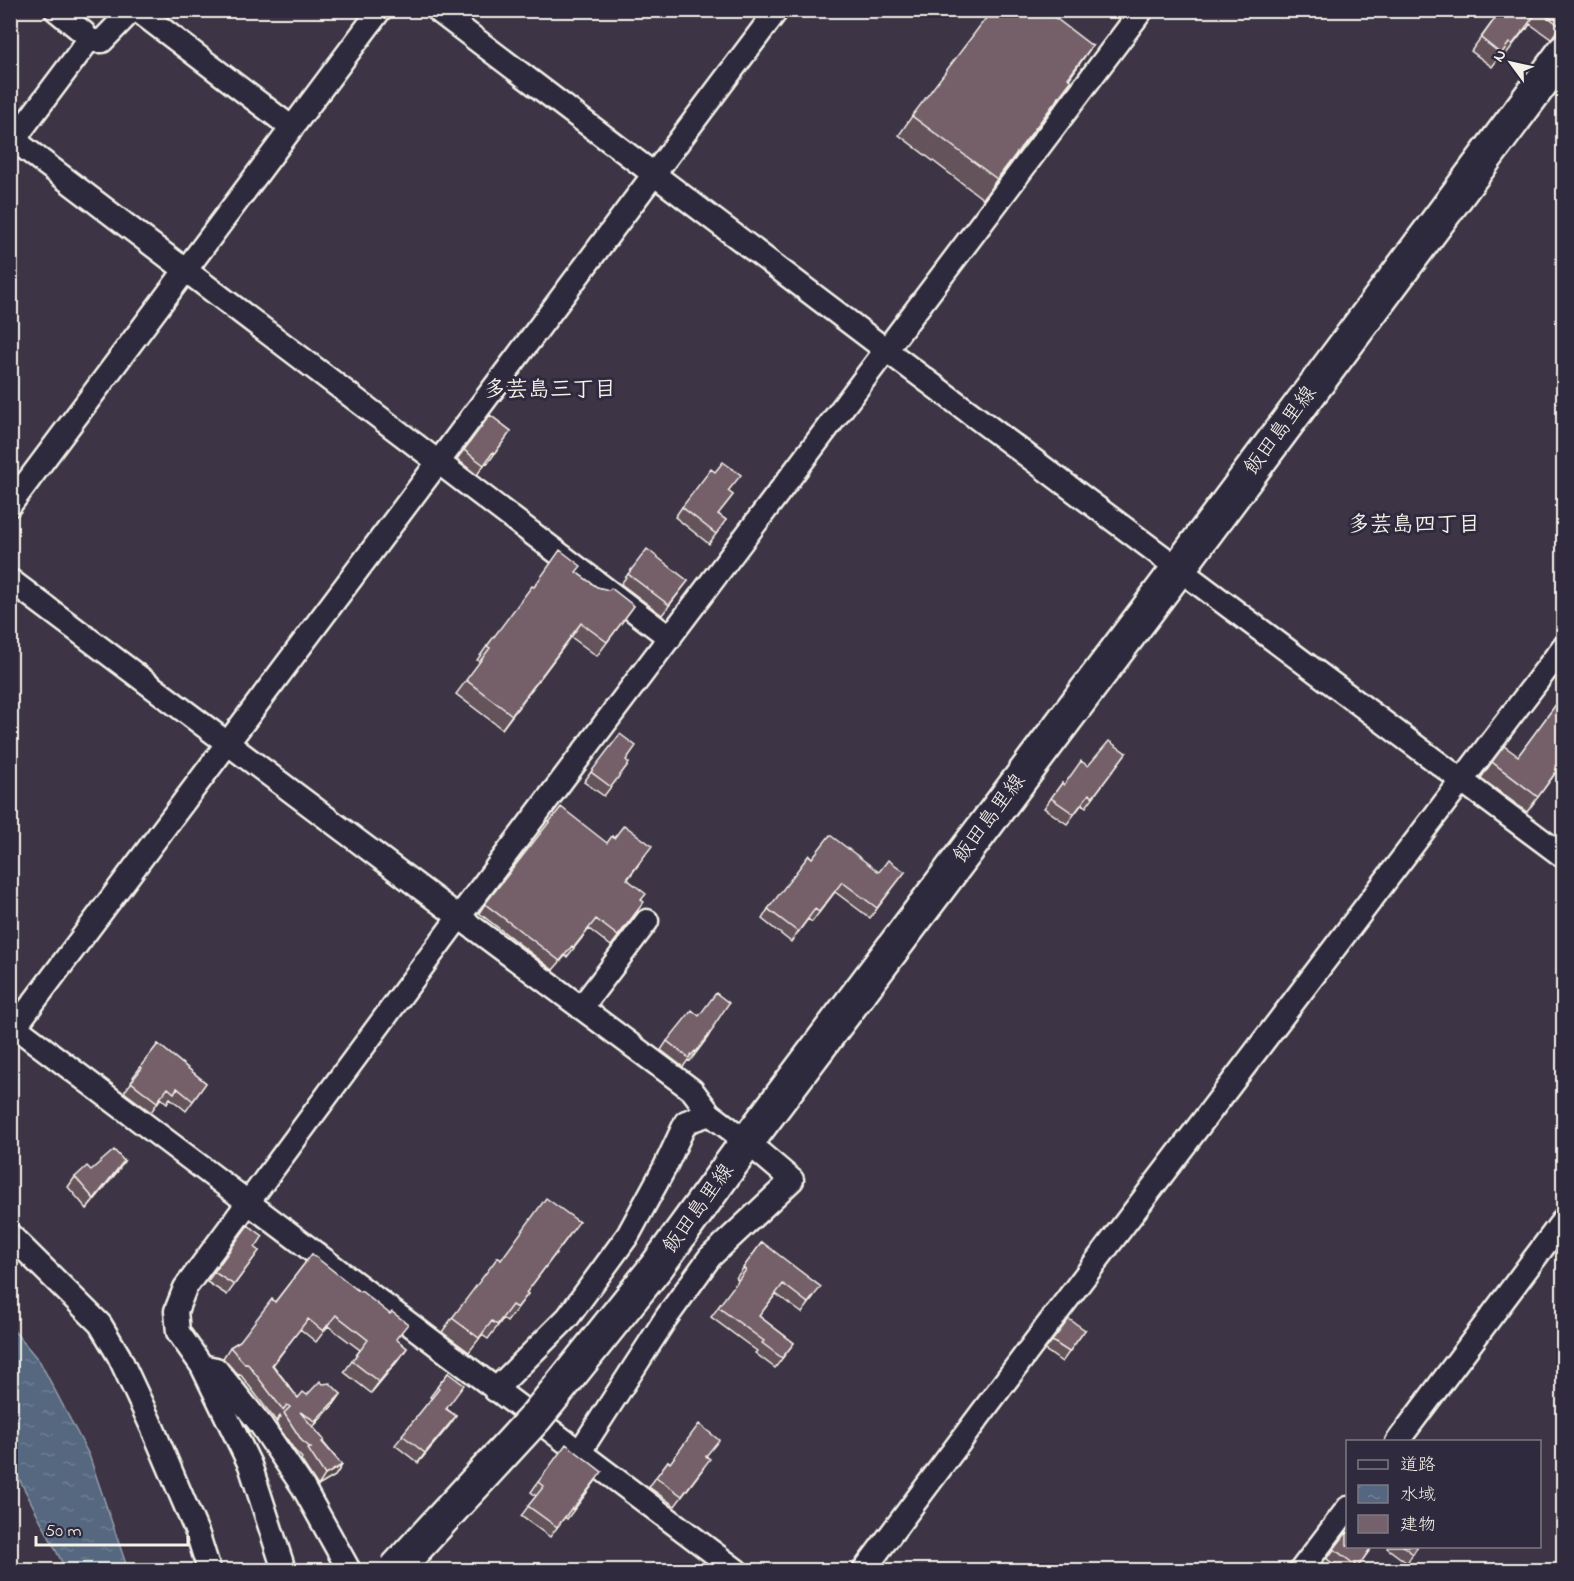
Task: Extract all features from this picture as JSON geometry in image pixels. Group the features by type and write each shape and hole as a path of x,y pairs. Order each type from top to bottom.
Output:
{"main road":[{"name":"飯田島里線","path":"395,1570 535,1418 657,1266 747,1142 1179,568 1563,52"}],"street":[{"path":"56,10 84,33 88,41"},
{"path":"88,41 102,41 132,10"},
{"path":"137,10 292,128"},
{"path":"10,505 380,10"},
{"path":"437,10 886,350 1563,857"},
{"path":"736,1570 13,1025 777,10"},
{"path":"284,1570 250,1465 202,1365 178,1332 176,1311 185,1288 459,918 1142,10"},
{"path":"88,41 12,143 186,271 670,638"},
{"path":"10,580 692,1090 710,1114 792,1180 710,1257 666,1318 579,1453"},
{"path":"864,1570 1563,646"},
{"path":"581,1008 647,921"},
{"path":"495,1390 568,1317 628,1235 665,1167 686,1122 710,1114"},
{"path":"1398,1440 1563,1220"},
{"path":"10,1235 100,1324 119,1356 153,1429 198,1535 209,1570"},
{"path":"202,1365 216,1370 261,1425 303,1487 350,1570"},
{"path":"1301,1570 1346,1509"}],"water":[{"path":"10,1326 40,1362 89,1455 128,1570 66,1570 11,1463"}],"building":[{"path":"992,10 1045,10 1092,46 1068,78 1071,81 997,179 912,116"},
{"path":"1501,10 1563,10 1563,22 1560,26 1540,11 1512,45 1509,43 1501,54 1481,38"},
{"path":"490,415 511,431 484,465 464,450"},
{"path":"723,462 741,475 728,491 733,495 718,514 726,520 716,534 682,507 711,469 715,472"},
{"path":"647,549 688,581 669,605 628,574"},
{"path":"560,550 581,566 576,572 597,587 609,590 611,588 634,606 607,642 581,623 512,715 466,680 490,648 487,646"},
{"path":"1563,695 1563,762 1538,797 1492,762 1504,746 1518,756"},
{"path":"620,734 636,746 626,760 629,763 611,787 591,772"},
{"path":"1109,741 1126,753 1093,797 1089,794 1074,814 1051,798 1062,783 1064,785 1081,761 1088,766"},
{"path":"561,807 607,843 624,825 652,846 627,879 646,894 641,900 644,902 618,936 596,919 560,961 485,904"},
{"path":"830,835 879,872 888,860 905,872 877,908 842,882 819,912 815,909 798,932 768,909 809,855 812,858"},
{"path":"716,993 729,1003 714,1028 689,1058 667,1041 692,1010 699,1016"},
{"path":"158,1044 206,1083 193,1101 177,1088 174,1093 168,1088 157,1102 131,1082"},
{"path":"114,1150 124,1161 94,1199 75,1177 87,1166 91,1170"},
{"path":"546,1198 579,1222 517,1308 512,1305 497,1325 492,1321 479,1338 452,1318 498,1257 501,1260"},
{"path":"248,1225 263,1236 255,1248 259,1251 234,1285 214,1272"},
{"path":"762,1242 821,1287 808,1303 783,1284 759,1316 794,1343 782,1358 762,1343 764,1341 718,1307 746,1270 743,1268"},
{"path":"312,1254 390,1314 392,1312 408,1324 396,1339 407,1348 379,1382 352,1361 368,1340 336,1315 323,1331 308,1319 272,1365 298,1398 303,1392 307,1395 320,1381 323,1384 330,1383 341,1394 316,1420 317,1422 300,1412 342,1465 325,1475 308,1449 311,1448 302,1441 284,1413 290,1407 287,1405 283,1410 247,1363 245,1364 230,1347 240,1341 272,1299 275,1302"},
{"path":"1069,1319 1085,1330 1069,1352 1052,1341"},
{"path":"448,1373 464,1385 446,1409 456,1416 425,1453 402,1435 439,1389 437,1387"},
{"path":"699,1424 719,1440 706,1456 710,1459 682,1496 656,1477 668,1461 670,1463"},
{"path":"566,1444 602,1472 557,1527 528,1506 544,1486 538,1482"},
{"path":"1346,1533 1346,1548 1371,1548 1358,1567 1334,1549"},
{"path":"1406,1548 1417,1548 1413,1554"}],"district":[{"name":"多芸島三丁目","path":"550,391"},
{"name":"多芸島四丁目","path":"1414,526"}]}
